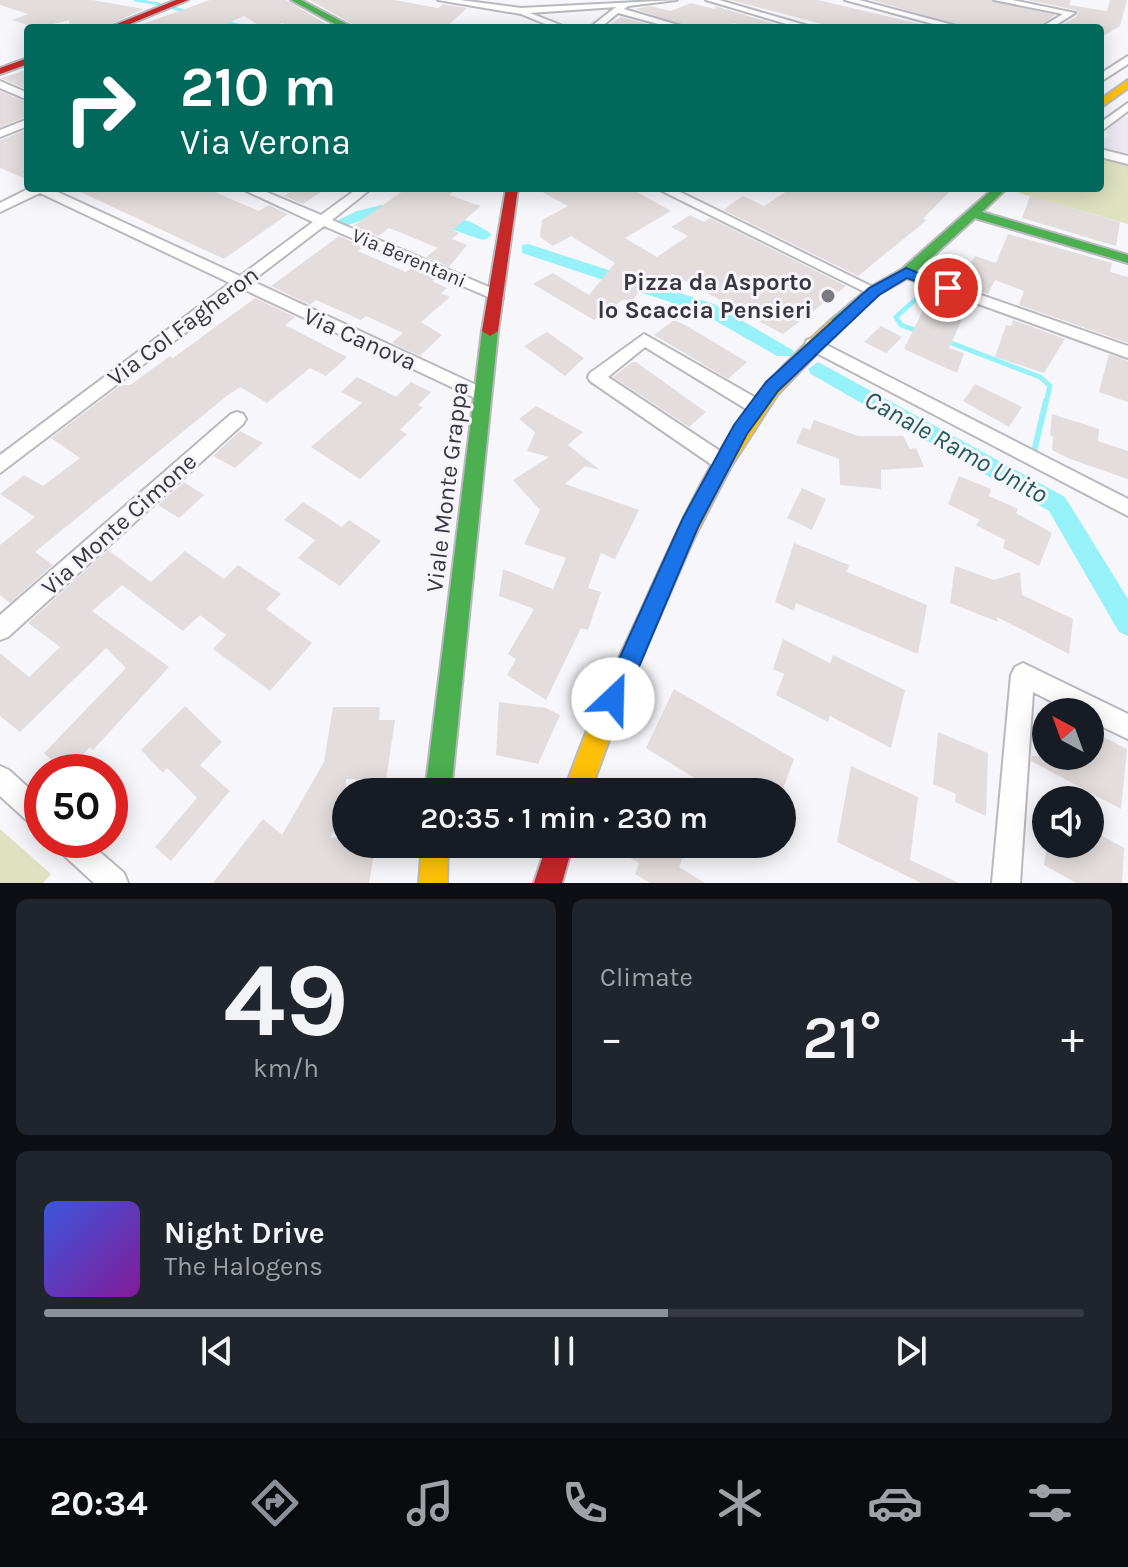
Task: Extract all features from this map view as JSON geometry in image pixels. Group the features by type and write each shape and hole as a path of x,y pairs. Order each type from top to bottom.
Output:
{"main road":[{"path":"122,24 184,0"},
{"path":"295,0 341,24"},
{"path":"0,71 24,62"},
{"path":"1104,102 1128,83"},
{"name":"Viale Monte Grappa","path":"440,778 481,394 511,192"},
{"path":"581,778 590,750 690,524 722,462 757,407 813,344 874,291 906,273 996,192"},
{"path":"972,213 1128,259"},
{"path":"433,883 434,858"},
{"path":"548,883 556,858"}],"street":[{"path":"442,0 521,11 623,8 673,0"},
{"path":"710,0 794,24"},
{"path":"849,0 943,24"},
{"path":"998,0 1071,13 1052,24"},
{"path":"600,24 623,8"},
{"path":"623,8 671,24"},
{"path":"521,11 553,24"},
{"path":"1104,74 1128,59"},
{"path":"0,84 24,95"},
{"path":"1104,106 1126,110"},
{"path":"1104,126 1126,110"},
{"path":"0,134 24,124"},
{"path":"1104,154 1128,160"},
{"path":"0,208 31,192"},
{"name":"Via Canova","path":"47,192 481,394"},
{"name":"Via Berentani","path":"255,192 498,296"},
{"name":"Via Col Fagheron","path":"0,465 361,192"},
{"path":"670,192 874,291"},
{"path":"906,273 1128,352"},
{"path":"722,462 596,377 644,339 757,407"},
{"path":"813,344 1128,508"},
{"name":"Via Monte Cimone","path":"0,629 237,419"},
{"path":"1010,881 1023,675 1128,727"},
{"path":"0,779 24,801"},
{"path":"86,858 114,883"}],"shaded area":[{"path":"1119,117 1128,117 1128,159 1104,153 1104,138 1111,135 1105,132"}],"green space":[{"path":"1104,157 1128,164 1128,224 1019,193 1104,192"},
{"path":"0,829 24,850 24,858 33,858 51,874 43,883 0,883"}],"building":[{"path":"0,0 92,0 144,9 111,24 70,24 69,20 53,24 24,24 12,20 28,14 0,5"},
{"path":"210,0 286,0 326,24 257,24 244,16 225,24 143,24"},
{"path":"310,0 394,0 438,8 443,4 467,8 449,24 352,24"},
{"path":"730,0 818,0 920,24 822,24"},
{"path":"871,0 991,0 1055,15 1043,24 953,24"},
{"path":"1027,0 1071,0 1069,5 1107,11 1110,0 1127,0 1120,26 1104,36 1104,24 1064,24 1077,16 1076,10"},
{"path":"691,3 715,9 715,6 775,24 679,24 635,9 650,6 671,11"},
{"path":"621,17 647,24 611,24"},
{"path":"24,70 24,88 1,78"},
{"path":"0,91 24,101 24,118 0,127"},
{"path":"24,131 24,178 0,168 0,140"},
{"path":"81,192 214,192 259,211 269,205 288,214 224,259"},
{"path":"290,192 321,192 303,204 284,196"},
{"path":"401,192 453,192 449,195 481,206 453,230 459,233 452,239 467,245 449,267 426,257 438,248 389,228 378,236 353,226"},
{"path":"542,192 637,192 671,211 625,238 657,257 688,236 671,227 690,215 704,222 710,218 846,286 783,334 672,274 662,282 652,276 631,302 624,299 594,320 533,284 553,273 589,295 615,263 571,236 553,246 540,237 542,220 568,206"},
{"path":"786,192 949,192 923,219 927,220 858,276 723,210 743,196 764,206"},
{"path":"1030,196 1120,222 1116,246 1022,218"},
{"path":"1008,234 1112,263 1110,272 1128,277 1128,343 1019,305 1024,291 995,280 988,294 957,283 975,256 996,263"},
{"path":"339,236 364,247 358,251 406,272 412,267 436,278 432,281 447,288 441,293 450,297 421,322 442,335 420,356 392,343 403,333 366,316 361,320 316,300 310,305 271,286"},
{"path":"949,297 969,304 949,348 964,353 957,373 904,349 929,298 945,304"},
{"path":"255,298 295,317 285,325 347,357 326,376 310,368 267,403 240,387 228,395 35,552 53,565 10,603 0,595 0,545 35,517 0,494 24,475 43,486 80,458 51,438 121,385 130,385 170,356 173,358"},
{"path":"674,320 747,362 728,379 654,335"},
{"path":"1013,320 1065,339 1044,373 995,357 1006,325 1011,326"},
{"path":"881,326 902,337 886,353 864,342"},
{"path":"547,332 584,358 565,376 524,346"},
{"path":"1109,354 1128,361 1128,402 1099,392"},
{"path":"632,362 706,412 689,427 613,377"},
{"path":"357,377 396,397 411,382 431,392 418,405 423,407 400,430 407,434 360,479 311,447 362,403 341,392"},
{"path":"975,384 1022,407 1009,427 963,401"},
{"path":"536,406 583,432 568,445 600,470 585,466 565,484 639,510 615,559 601,553 588,588 601,592 588,630 581,628 546,700 507,675 516,659 508,654 534,609 499,596 503,569 553,589 566,558 524,544 540,510 513,480 549,457 527,451 535,432 519,419"},
{"path":"1052,414 1099,429 1098,441 1128,451 1128,479 1052,450"},
{"path":"814,420 858,436 903,436 910,449 916,448 924,467 881,470 881,489 840,485 839,459 796,443 803,427 810,430"},
{"path":"240,431 263,443 235,468 213,456"},
{"path":"959,476 991,489 989,496 1018,509 1016,513 1052,533 1039,566 1003,548 1005,540 976,525 980,520 948,504"},
{"path":"184,482 204,495 179,518 158,505"},
{"path":"802,488 826,499 812,530 787,518"},
{"path":"303,502 342,527 349,520 381,541 340,586 298,558 315,540 284,520"},
{"path":"794,543 849,565 847,572 927,605 918,654 796,603 794,611 775,602"},
{"path":"108,550 151,582 185,551 224,579 238,565 281,594 266,609 312,643 270,691 213,649 226,635 200,615 183,631 122,585 92,611 169,667 93,750 90,747 83,754 45,754 126,668 106,648 20,732 0,716 0,653 29,677 60,647 28,623"},
{"path":"955,566 994,580 1020,572 1022,595 1073,619 1069,654 997,617 998,622 950,603"},
{"path":"783,639 830,663 833,655 905,690 891,748 830,716 828,722 776,695 784,674 773,669"},
{"path":"674,689 794,759 787,778 694,778 646,748"},
{"path":"499,702 546,708 560,715 538,764 496,755"},
{"path":"185,706 222,742 200,765 230,791 171,861 155,847 197,798 167,768 163,773 141,750"},
{"path":"333,707 380,707 379,720 395,720 386,778 332,778 332,858 373,858 369,883 213,883 263,819 282,835 324,762"},
{"path":"938,732 988,753 986,816 955,802 956,794 933,784"},
{"path":"1104,737 1127,749 1121,809 1104,800 1104,786 1078,786 1048,770 1104,770"},
{"path":"851,766 918,797 910,860 959,883 921,883 837,842"},
{"path":"1104,837 1124,848 1122,883 1076,883 1044,865 1045,858 1104,858"},
{"path":"630,858 682,858 679,867 705,883 650,883 635,874 639,863"}],"waterway":[{"path":"135,0 159,4"},
{"path":"621,3 651,0"},
{"path":"173,8 189,12"},
{"path":"223,21 234,24"},
{"name":"Canale Ramo Unito","path":"342,222 362,214 397,209 429,215 484,235"},
{"name":"Canale Ramo Unito","path":"528,249 707,308 784,351"},
{"path":"920,332 901,325 896,317 925,291"},
{"path":"946,341 1040,377 1050,386 1046,403"},
{"name":"Canale Ramo Unito","path":"818,369 1057,504 1128,623"},
{"path":"1034,452 1046,401"}],"traffic: fast":[{"path":"295,0 341,24"},
{"path":"836,324 874,291 906,273 997,192"},
{"path":"972,213 1128,259"},
{"path":"440,778 490,331"}],"traffic: slow":[{"path":"1104,102 1128,83"},
{"path":"582,778 618,686 684,539 723,462 771,391 836,324"},
{"path":"433,883 434,858"}],"traffic: jam":[{"path":"122,24 184,0"},
{"path":"0,71 24,62"},
{"path":"490,331 511,192"},
{"path":"548,883 556,858"}],"place":[{"name":"Pizza da Asporto lo Scaccia Pensieri","path":"828,296"}],"route":[{"path":"613,699 690,524 740,430 772,386 813,344 874,291 906,273 948,288"}]}
